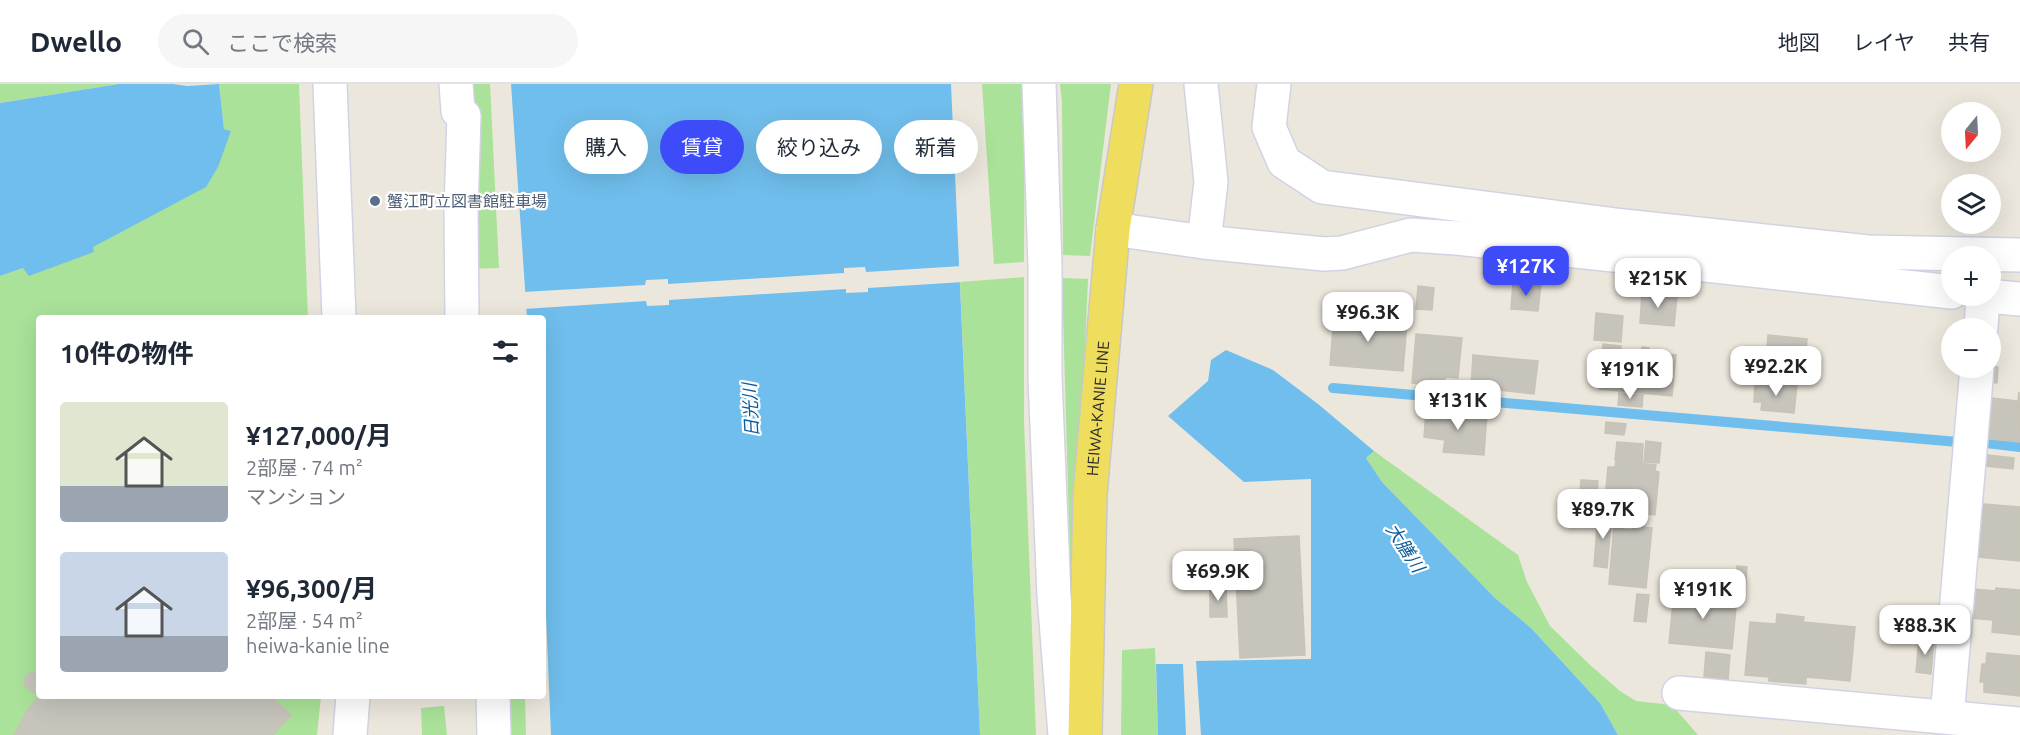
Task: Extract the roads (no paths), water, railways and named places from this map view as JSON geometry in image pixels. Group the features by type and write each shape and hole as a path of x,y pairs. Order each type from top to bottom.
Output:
{"main road":[{"name":"HEIWA-KANIE LINE","path":"1085,735 1090,495 1113,229 1136,84"}],"street":[{"path":"330,84 339,315"},
{"path":"456,84 458,111 464,116 461,211 462,315"},
{"path":"1039,84 1045,266 1046,401 1054,595 1065,735"},
{"path":"1201,84 1211,182 1204,242"},
{"path":"1274,84 1269,127 1284,162 1322,187 1616,225 1868,252 2020,255"},
{"path":"1113,229 1204,242 1324,254 1342,253 1411,235 1941,291"},
{"path":"2001,297 2020,299"},
{"path":"1947,717 1976,378"},
{"path":"1679,693 2020,724"},
{"path":"350,735 353,699"},
{"path":"492,699 494,735"}],"water":[{"path":"119,84 187,86 219,84 224,129 231,131 218,167 206,187 93,247 94,252 29,276 23,268 0,276 0,103"},
{"name":"日光川","path":"511,84 951,84 953,120 894,120 894,174 955,174 980,735 551,735 546,615 546,315 527,315"},
{"name":"大膳川","path":"1226,350 1273,370 1374,451 1366,458 1382,482 1495,598 1531,628 1600,703 1618,735 1201,735 1196,661 1311,659 1311,479 1244,482 1168,416 1208,381 1211,360"},
{"path":"1156,664 1183,664 1186,735 1158,735"}],"waterway":[{"path":"1333,388 1958,442"},
{"path":"1986,443 2020,447"}],"place":[{"name":"蟹江町立図書館駐車場","path":"375,201"}]}
